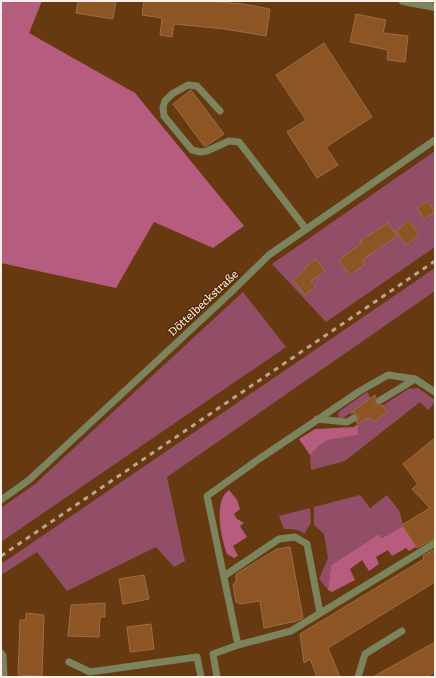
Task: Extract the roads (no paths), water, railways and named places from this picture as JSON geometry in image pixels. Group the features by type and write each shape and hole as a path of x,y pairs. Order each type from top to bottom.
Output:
{"street":[{"path":"403,1 435,7"}],"lane":[{"path":"220,111 197,86 188,85 172,94 165,101 162,107 164,116 192,150 200,152 207,151 229,140 239,142 306,229"},
{"name":"Döttelbeckstraße","path":"1,500 29,480 269,255 435,140"},
{"path":"238,645 207,496 258,459 360,391 388,375 415,379 435,392"},
{"path":"379,401 415,379"},
{"path":"317,420 347,422 354,418"},
{"path":"224,576 279,539 295,537 307,544 320,613"},
{"path":"217,677 213,654 238,645 291,631 435,543"},
{"path":"358,677 365,654 402,631"},
{"path":"1,653 3,656 4,677"},
{"path":"69,662 90,672 197,657 201,677"}],"railway":[{"path":"1,556 435,261"}]}
